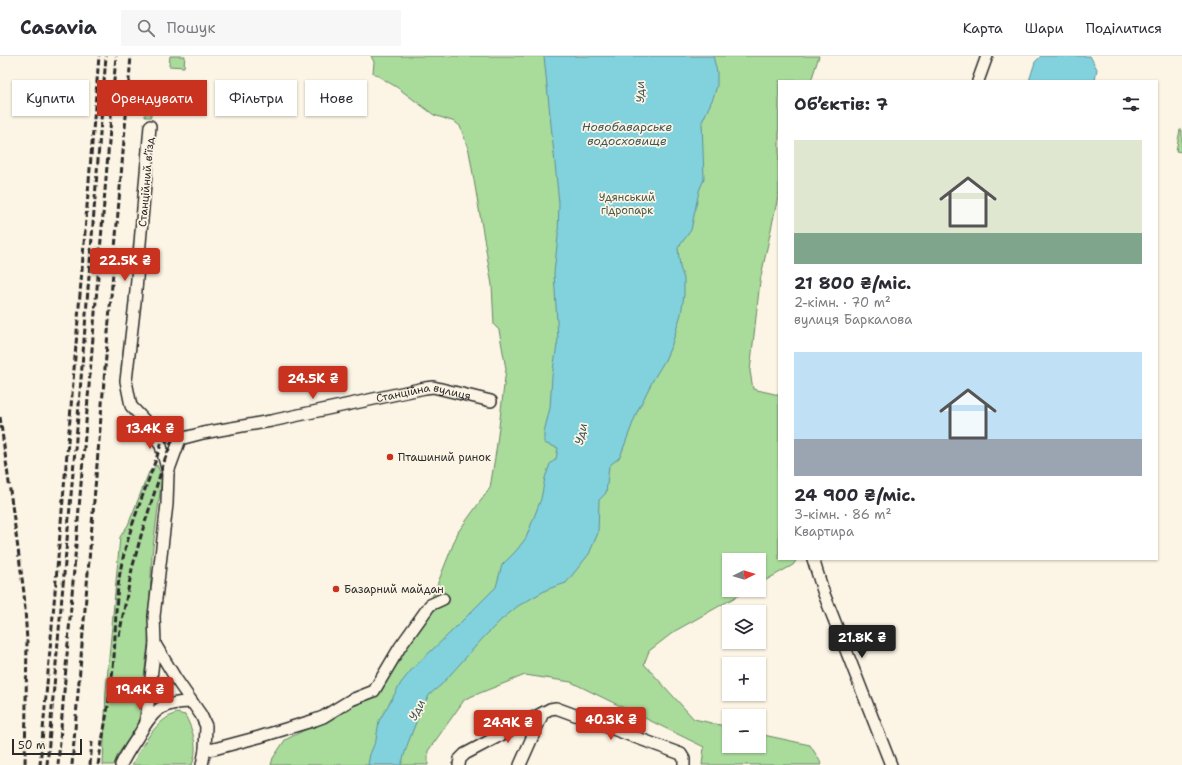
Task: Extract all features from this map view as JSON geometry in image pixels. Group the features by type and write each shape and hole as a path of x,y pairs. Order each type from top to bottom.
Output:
{"street":[{"path":"978,80 987,56"},
{"name":"Станційний в’їзд","path":"147,423 131,406 126,381 135,302 150,126"},
{"name":"Станційна вулиця","path":"180,439 203,433 271,421 433,387 490,401"},
{"path":"147,423 156,425 173,438 180,439 168,472"},
{"path":"146,722 155,644 154,616 167,504 168,472 161,446 147,423"},
{"path":"813,560 824,594 891,765"},
{"path":"205,750 259,737 323,717 351,700 374,691 400,647 430,605 443,599"},
{"path":"155,644 176,679 201,715 206,726 205,750 202,765"},
{"path":"120,765 146,722 163,707 176,702 192,702"},
{"path":"459,765 460,759 465,754 550,709 556,708 681,754 684,759 684,765"},
{"path":"520,765 543,713"}],"green space":[{"path":"170,56 185,56 184,67 169,66"},
{"name":"Удянський гідропарк","path":"371,56 819,56 811,80 778,80 778,197 760,281 750,371 753,389 778,395 778,560 796,560 793,565 766,580 766,553 722,553 722,597 736,597 675,631 649,651 644,664 694,719 722,725 722,753 766,753 766,736 810,745 821,765 702,765 704,747 571,682 525,675 465,699 428,751 428,765 271,765 273,758 285,740 377,693 431,600 458,532 490,488 496,451 506,369 499,330 494,325 492,285 469,151 460,126 455,122 434,115 398,88 373,73 374,62"},
{"path":"1180,130 1182,130 1182,152 1176,151"},
{"path":"157,465 162,477 152,555 148,644 138,727 118,754 114,765 103,765 106,691 120,537 128,525 149,472"},
{"path":"177,713 185,715 193,733 195,752 192,765 132,765 150,734 162,721"}],"water":[{"name":"Новобаварське водосховище","path":"544,56 713,56 717,72 717,86 702,122 704,179 699,191 691,230 678,248 680,267 684,279 684,295 681,314 672,344 637,412 620,457 609,466 606,493 599,500 598,533 589,554 566,583 548,589 532,598 518,606 501,620 441,685 430,694 422,707 401,765 368,765 370,754 376,740 379,721 401,683 413,668 496,587 502,565 526,538 541,499 545,478 550,464 556,459 558,448 544,443 544,432 550,408 552,376 558,339 554,273 558,236 559,203"},
{"path":"1041,56 1090,56 1097,69 1095,80 1029,80 1035,62"}],"railway":[{"path":"40,765 71,407 99,56"},
{"path":"47,765 79,405 106,56"},
{"path":"58,765 116,56"},
{"path":"72,765 131,56"},
{"path":"0,417 24,593 27,641 25,765"},
{"path":"98,765 113,670 117,595 120,570 133,522 158,453 169,417"},
{"path":"119,636 132,569 142,532 165,459 173,438 181,423"},
{"path":"90,765 92,742"}],"place":[{"name":"Пташиний ринок","path":"390,457"},
{"name":"Базарний майдан","path":"336,589"}],"water label":[{"name":"Уди","path":"640,92"},
{"name":"Уди","path":"581,434"},
{"name":"Уди","path":"417,710"}]}
